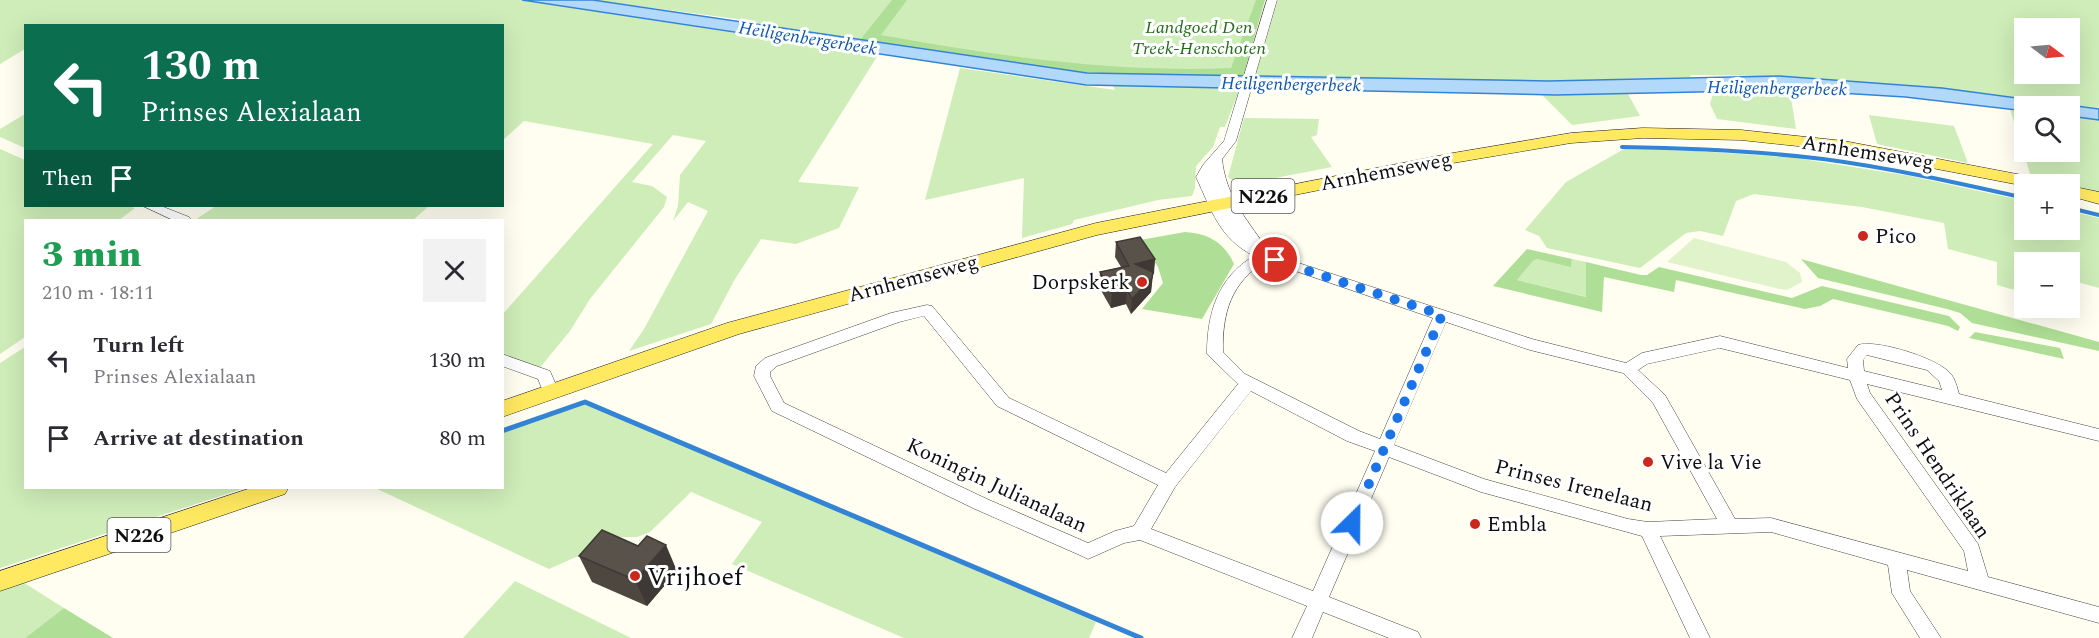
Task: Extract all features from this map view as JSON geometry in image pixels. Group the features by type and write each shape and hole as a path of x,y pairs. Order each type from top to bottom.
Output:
{"main road":[{"name":"Arnhemseweg","path":"504,408 734,328 1096,229 1490,151 1571,138 1643,132 1741,135 1844,146 2014,177"},
{"path":"2080,193 2099,198"},
{"name":"N226","path":"0,581 274,489"}],"street":[{"path":"1272,0 1230,141 1204,172 1203,177 1249,237 1266,255 1287,264 1530,344 1628,369 1659,399 1730,525"},
{"path":"152,207 182,219"},
{"name":"Prinses Irenelaan","path":"1266,255 1251,262 1235,277 1219,305 1214,330 1215,354 1232,372 1248,383 1353,436 1480,485 1647,529 1771,525 2099,615"},
{"name":"Koningin Julianalaan","path":"1140,532 1121,536 1088,551 981,504 778,407 762,376 762,370 771,362 896,317 927,310 1003,402 1169,482"},
{"path":"1302,638 1442,315"},
{"path":"1628,369 1642,359 1720,342 2099,435"},
{"path":"1856,375 1855,359 1863,349 1914,360 1932,366 1946,378 1953,399"},
{"path":"504,361 544,375 551,392"},
{"name":"Prins Hendriklaan","path":"1856,375 1863,395 1971,549 1980,581"},
{"path":"1248,383 1169,482 1140,532 1412,638"},
{"path":"1647,529 1700,638"},
{"path":"1896,560 1901,593 1931,638"}],"green space":[{"path":"0,0 522,0 878,55 798,182 859,187 839,228 796,244 761,239 735,279 711,324 629,351 644,329 708,211 688,202 673,221 678,206 680,175 706,141 673,135 632,182 652,186 667,197 664,207 590,299 570,331 533,376 504,362 504,313 653,144 524,121 504,139 504,24 24,24 24,50 0,64"},
{"name":"Landgoed Den Treek-Henschoten","path":"593,0 1258,0 1231,69 1130,72 862,37 860,40 750,24 752,21"},
{"path":"892,0 907,0 881,35 968,50 1055,61 1187,69 1231,68 1256,0 1265,0 1243,77 1087,73 860,40"},
{"name":"Landgoed Den Treek-Henschoten","path":"1278,0 2099,0 2099,108 2080,106 2080,96 2014,97 1895,85 1794,78 1691,75 1690,77 1548,81 1255,77"},
{"name":"Landgoed Den Treek-Henschoten","path":"960,68 1115,90 1113,86 1240,88 1225,127 1220,127 1213,147 1196,166 1195,188 1192,196 1158,200 1074,220 1072,224 1022,238 1024,178 925,200"},
{"path":"1714,91 1790,92 1796,129 1717,119 1710,104"},
{"path":"1627,92 1640,116 1572,125 1542,95"},
{"path":"2010,109 2014,110 2014,122"},
{"path":"24,115 24,148 0,137 0,129"},
{"path":"1869,115 1954,126 1968,163 1877,144"},
{"path":"2080,117 2099,120 2099,193 2080,189 2080,174 2030,174 2026,162 2080,162"},
{"name":"Landgoed Den Treek-Henschoten","path":"1244,118 1319,119 1317,135 1311,137 1332,167 1239,185 1228,177"},
{"path":"0,149 24,160 24,207 135,208 120,219 24,219 24,338 0,354"},
{"path":"1624,149 1697,151 1796,158 1910,176 2014,199 2014,240 2080,240 2080,213 2099,218 2099,288 2080,283 2080,252 2014,252 2014,290 1997,285 1997,262 1948,249 1944,223 1862,207 1754,194 1736,201 1723,236 1700,231 1686,233 1640,268 1547,248 1539,236 1525,230 1566,182"},
{"path":"214,207 428,207 414,219 196,219"},
{"path":"1185,232 1201,234 1215,240 1226,250 1234,264 1202,319 1142,309 1163,283 1158,267 1140,240"},
{"path":"1694,238 1786,262 1800,273 1802,282 1787,290 1780,289 1667,262"},
{"path":"1527,249 1572,259 1571,267 1537,259 1517,280 1586,297 1586,262 1641,275 1647,275 1659,267 1792,298 1822,286 1949,316 1960,327 1958,331 1948,326 1833,299 1820,306 1805,309 1676,280 1674,292 1604,277 1602,312 1493,286"},
{"path":"1537,259 1571,266 1572,259 1586,262 1587,297 1517,280"},
{"path":"1801,259 2099,342 2099,351 1972,323 1960,313 1947,309 1818,278"},
{"path":"1975,332 2060,348 2064,359 1969,338"},
{"path":"24,348 24,489 242,489 0,568 0,363"},
{"path":"580,401 1096,622 1089,638 904,638 732,564 762,522 691,492 650,532 637,537 621,537 549,569 377,489 504,489 504,432 573,408"},
{"path":"21,581 64,608 25,638 0,638 0,588"},
{"path":"515,581 631,638 463,638"},
{"path":"64,608 113,638 25,638"}],"water":[{"name":"Heiligenbergerbeek","path":"522,0 593,0 1087,73 1548,81 1779,76 1942,88 2014,98 2014,110 1905,97 1790,90 1556,95 1086,85"},
{"path":"2080,106 2099,109 2099,120 2080,117"}],"building":[{"path":"1140,237 1155,259 1135,264 1153,272 1152,278 1132,299 1127,290 1112,293 1100,272 1129,266 1116,242"},
{"path":"602,530 638,546 647,536 666,545 635,580 579,556"}],"waterway":[{"path":"1622,147 1722,150 1823,159 1899,171 2014,196"},
{"path":"2080,210 2099,215"},
{"path":"504,430 585,402 1141,638"}],"place":[{"name":"Pico","path":"1863,236"},
{"name":"Dorpskerk","path":"1142,282"},
{"name":"Vive la Vie","path":"1648,462"},
{"name":"Embla","path":"1475,524"},
{"name":"Vrijhoef","path":"635,576"}],"route":[{"path":"1275,260 1442,315 1352,523"}]}
